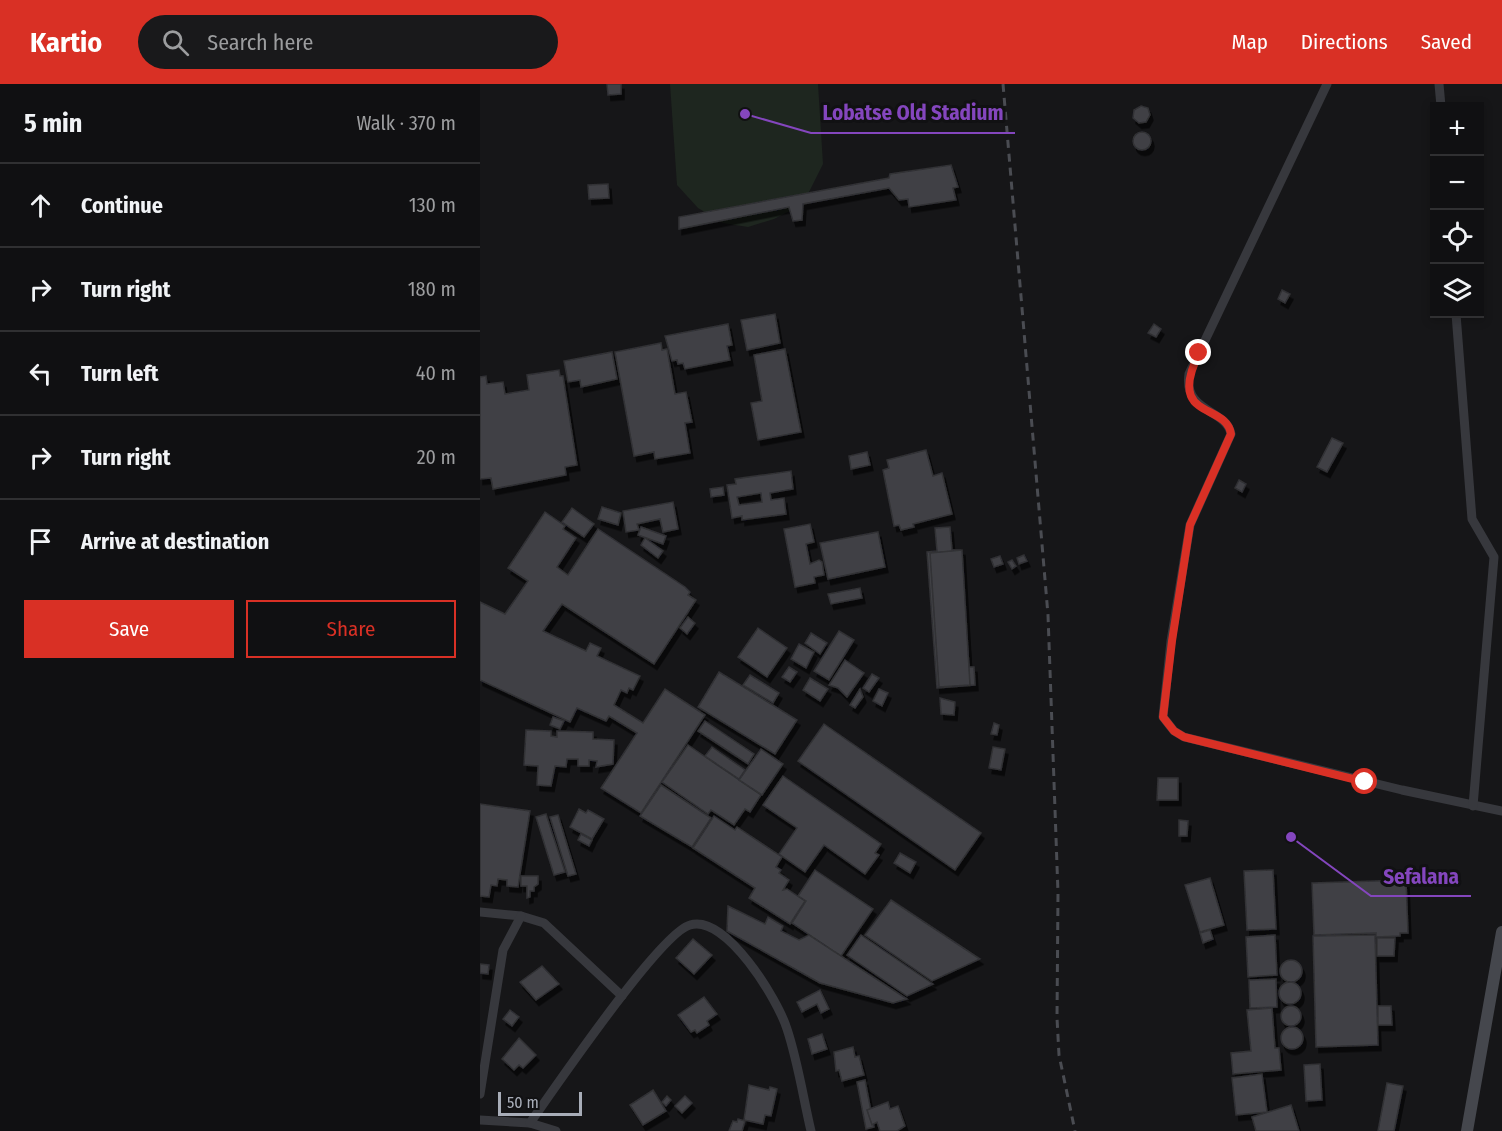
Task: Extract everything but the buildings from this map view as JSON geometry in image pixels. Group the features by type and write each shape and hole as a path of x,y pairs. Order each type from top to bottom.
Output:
{"main road":[{"path":"1467,1131 1502,932"}],"street":[{"path":"1327,84 1189,374 1189,387 1195,401 1228,426 1231,434 1190,525 1163,717 1174,731 1184,737 1502,811"},
{"path":"1439,84 1441,102"},
{"path":"1456,318 1472,519 1494,557 1473,806"},
{"path":"480,912 521,916 544,923 622,996"},
{"path":"480,1094 503,950 521,916"},
{"path":"530,1123 622,996 680,929 697,924 719,932 753,968 782,1017 791,1044 811,1131"},
{"path":"480,1120 530,1123 556,1131"}],"shaded area":[{"path":"670,84 818,84 823,164 803,204 774,219 748,227 723,223 698,208 677,185"}],"railway":[{"path":"1003,84 1048,615 1058,893 1059,1055 1075,1131"}],"place":[{"name":"Lobatse Old Stadium","path":"745,114"},
{"name":"Sefalana","path":"1291,837"}],"route":[{"path":"1199,353 1189,374 1190,391 1200,406 1228,426 1231,434 1196,505 1190,525 1162,710 1163,717 1174,731 1184,737 1365,782"}]}
